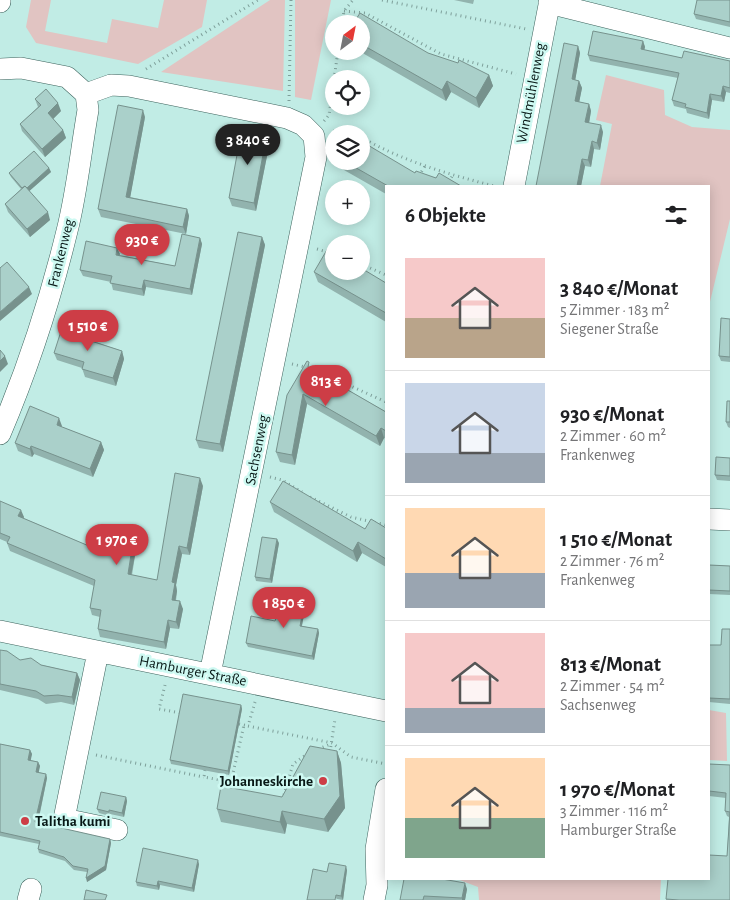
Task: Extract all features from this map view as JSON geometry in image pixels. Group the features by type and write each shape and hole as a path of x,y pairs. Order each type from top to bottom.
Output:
{"street":[{"path":"550,2 730,48"},
{"name":"Windmühlenweg","path":"514,185 550,2"},
{"path":"0,69 21,68 67,77 86,94 112,85 129,86 287,118 302,125 314,136"},
{"name":"Frankenweg","path":"0,434 17,395 46,311 68,229 88,110 86,94"},
{"name":"Sachsenweg","path":"210,674 316,157 314,136"},
{"path":"710,519 730,520"},
{"name":"Hamburger Straße","path":"0,631 385,711"},
{"path":"98,652 64,819 117,830"},
{"path":"374,900 377,885 376,849 385,795"}],"path":[{"path":"129,86 131,79 258,0"},
{"path":"287,118 291,0"},
{"path":"343,15 344,11 353,0"},
{"path":"382,0 543,33"},
{"path":"344,11 365,13 441,54 534,79"},
{"path":"390,33 393,28"},
{"path":"438,60 441,54"},
{"path":"470,67 472,62"},
{"path":"314,136 329,115"},
{"path":"370,142 425,166 493,185"},
{"path":"374,151 376,146"},
{"path":"416,182 425,166"},
{"path":"447,185 453,175"},
{"path":"370,268 385,276"},
{"path":"275,360 313,369 385,402"},
{"path":"332,383 334,378"},
{"path":"372,404 375,398"},
{"path":"252,473 282,480 310,497 351,517 384,525 379,532"},
{"path":"307,504 310,497"},
{"path":"349,522 351,517"},
{"path":"170,666 159,709 181,714"},
{"path":"248,726 254,705"},
{"path":"78,751 231,782 241,725 332,744 351,757 385,764"},
{"path":"328,760 334,727"},
{"path":"276,797 283,798 293,764 304,754 332,744"},
{"path":"204,777 205,770"}],"shaded area":[{"path":"31,0 51,0 45,31 107,43 112,19 158,28 164,0 207,0 202,27 138,64 36,43 26,27"},
{"path":"270,0 285,0 283,91 161,72"},
{"path":"295,0 331,0 328,15 325,15 325,30 311,100 295,97"},
{"path":"606,75 664,90 665,115 692,127 730,130 730,219 710,302 710,185 600,185 612,124 596,120"},
{"path":"710,710 726,713 727,761 710,760"},
{"path":"460,880 661,880 660,900 479,900 478,887"}],"building":[{"path":"697,0 730,0 730,22 694,14"},
{"path":"370,19 428,53 458,63 459,60 489,75 476,98 447,81 442,90 370,49"},
{"path":"593,31 643,41 641,49 682,58 684,51 730,61 730,88 723,86 721,96 710,94 707,113 685,107 686,104 672,100 679,73 588,55"},
{"path":"564,43 578,46 572,79 579,81 575,101 589,104 585,122 601,125 597,143 592,141 588,160 582,159 577,185 536,185"},
{"path":"46,89 58,103 48,113 63,130 42,149 20,124 41,105 35,99"},
{"path":"118,105 143,110 126,197 187,209 183,227 98,209"},
{"path":"242,128 267,133 254,203 229,198"},
{"path":"370,146 415,173 416,171 436,178 439,173 459,185 386,185 360,170 370,170"},
{"path":"34,151 49,168 27,188 25,186 22,188 9,173"},
{"path":"25,186 48,212 27,229 5,204"},
{"path":"238,232 262,237 220,444 196,440"},
{"path":"182,234 200,238 190,289 144,280 142,289 110,283 112,276 80,270 86,241 117,248 116,255 175,266"},
{"path":"325,253 325,278 314,272"},
{"path":"7,262 29,287 0,312 0,268"},
{"path":"370,273 385,282 385,312 328,280 370,280"},
{"path":"721,318 730,319 730,357 719,356"},
{"path":"63,325 93,335 91,341 122,351 113,378 82,369 84,362 54,353"},
{"path":"0,350 5,356 0,361"},
{"path":"307,361 309,362 308,367 385,411 385,430 381,428 376,436 303,394 292,455 276,452 287,395"},
{"path":"727,401 730,401 730,422 726,422"},
{"path":"30,406 59,418 57,425 101,442 90,469 31,446 30,449 15,443"},
{"path":"716,457 730,458 730,476 715,475"},
{"path":"175,473 200,478 187,548 179,546 172,582 175,583 172,600 180,601 176,622 168,620 164,642 98,629 101,610 90,608 95,580 7,543 10,537 0,533 0,501 21,510 18,516 115,557 118,539 133,542 128,574 157,580"},
{"path":"283,481 365,529 371,519 385,527 385,558 358,542 353,551 270,502"},
{"path":"262,537 277,539 270,579 255,577"},
{"path":"710,565 730,566 730,591 710,590"},
{"path":"282,595 305,600 300,626 318,629 312,656 246,643 251,616 275,621"},
{"path":"722,629 730,629 730,699 710,698 710,645 721,645"},
{"path":"0,650 7,651 20,660 31,658 41,665 77,673 72,697 44,696 36,691 0,684"},
{"path":"183,694 241,705 228,771 170,760"},
{"path":"0,744 30,750 28,760 38,762 36,772 46,774 35,822 110,839 105,866 86,878 88,869 73,866 64,857 38,849 40,841 0,832"},
{"path":"310,746 337,751 340,796 324,819 282,811 280,822 217,809 221,786 282,797"},
{"path":"710,764 730,765 730,812 725,811 726,793 710,791"},
{"path":"101,792 126,797 122,813 97,809"},
{"path":"730,812 730,900 666,899 668,880 710,880 710,855 727,856"},
{"path":"143,848 198,860 192,888 158,881 157,886 136,882"},
{"path":"329,863 346,866 341,896 336,895 335,900 307,900 313,869 327,872"},
{"path":"404,880 448,880 465,883 462,898 424,896 423,900 400,900"},
{"path":"86,890 107,895 105,900 84,900"}],"place":[{"name":"Johanneskirche","path":"323,781"},
{"name":"Talitha kumi","path":"25,821"}]}
